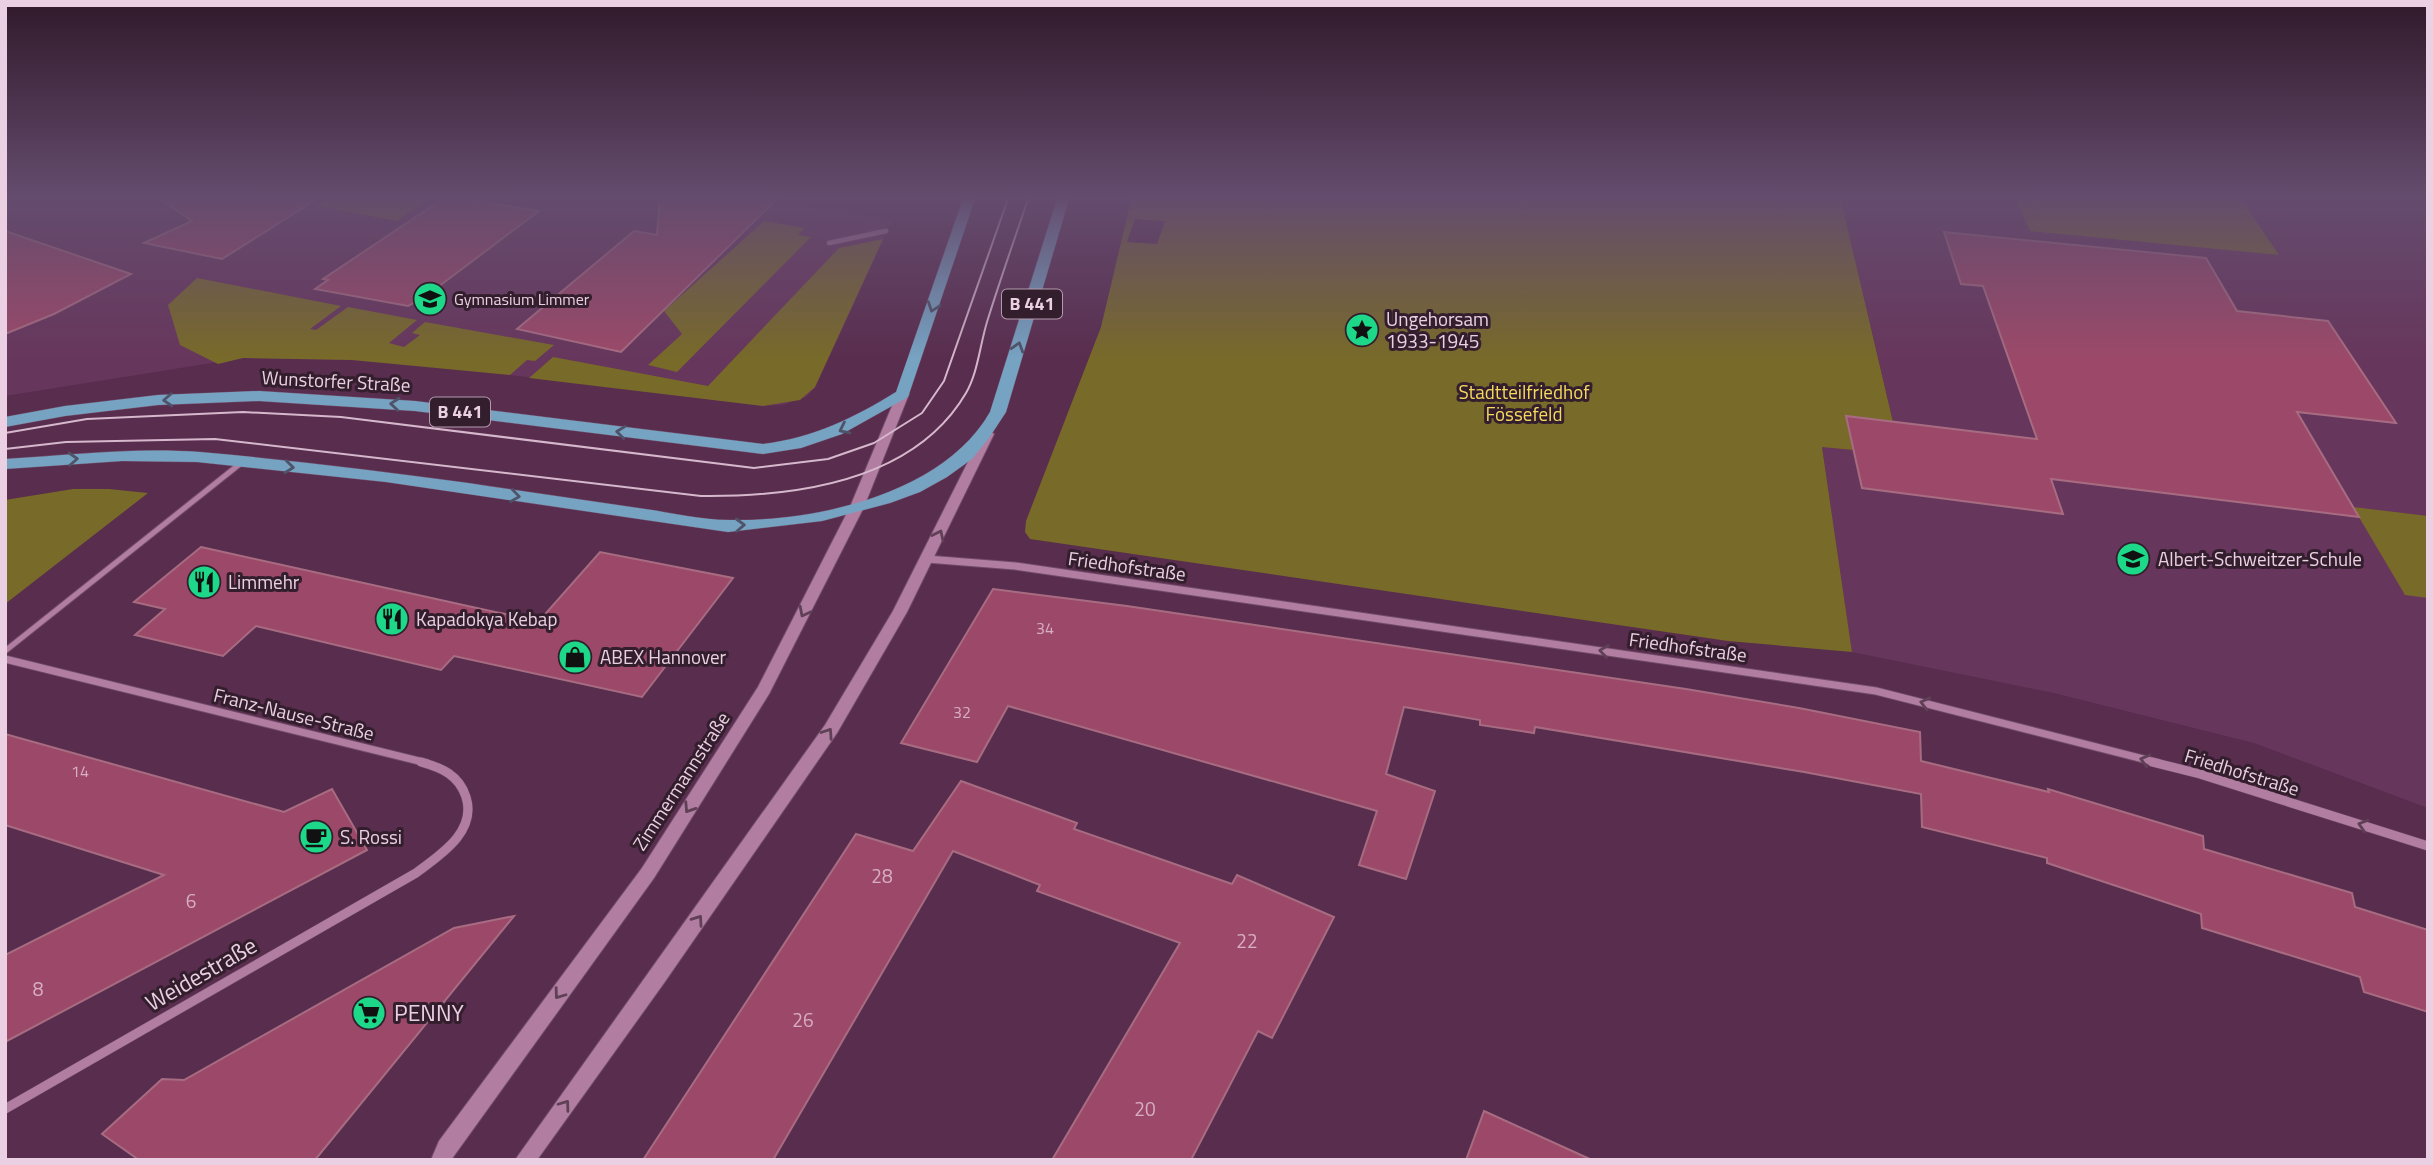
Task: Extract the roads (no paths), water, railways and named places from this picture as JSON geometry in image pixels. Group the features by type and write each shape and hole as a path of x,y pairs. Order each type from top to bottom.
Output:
{"main road":[{"path":"903,394 952,250"},
{"name":"B 441","path":"5,464 122,456 197,457 386,477 728,526 805,521 908,489 967,455 986,434 998,412 1047,250"},
{"name":"Wunstorfer Straße","path":"5,422 65,411 158,400 259,396 415,406 762,449 783,447 837,433 903,394"},
{"name":"Zimmermannstraße","path":"441,1160 446,1148 648,873 764,690 857,507 903,394"},
{"path":"525,1160 831,729 900,612 998,412"}],"street":[{"name":"Friedhofstraße","path":"927,559 1028,568 1876,691 2200,774 2428,846"},
{"name":"Franz-Nause-Straße","path":"5,659 402,756 453,775 468,802 468,820 453,843 416,873"},
{"name":"Weidestraße","path":"5,1109 416,873"}],"lane":[{"path":"5,651 242,462"}],"tram line":[{"path":"5,433 87,419 243,412 341,417 754,468 828,459 874,443 922,413 944,381 990,250"},
{"path":"5,449 66,442 215,439 701,496 737,496 812,487 849,478 884,465 916,447 943,423 966,393 973,376 987,322 1011,250"}],"place":[{"name":"Gymnasium Limmer","path":"430,299"},
{"name":"Ungehorsam 1933-1945","path":"1362,330"},
{"name":"Albert-Schweitzer-Schule","path":"2133,559"},
{"name":"Limmehr","path":"204,582"},
{"name":"Kapadokya Kebap","path":"392,619"},
{"name":"ABEX Hannover","path":"575,657"},
{"name":"S. Rossi","path":"316,837"},
{"name":"PENNY","path":"369,1013"}],"park label":[{"name":"Stadtteilfriedhof Fössefeld","path":"1524,403"}]}
